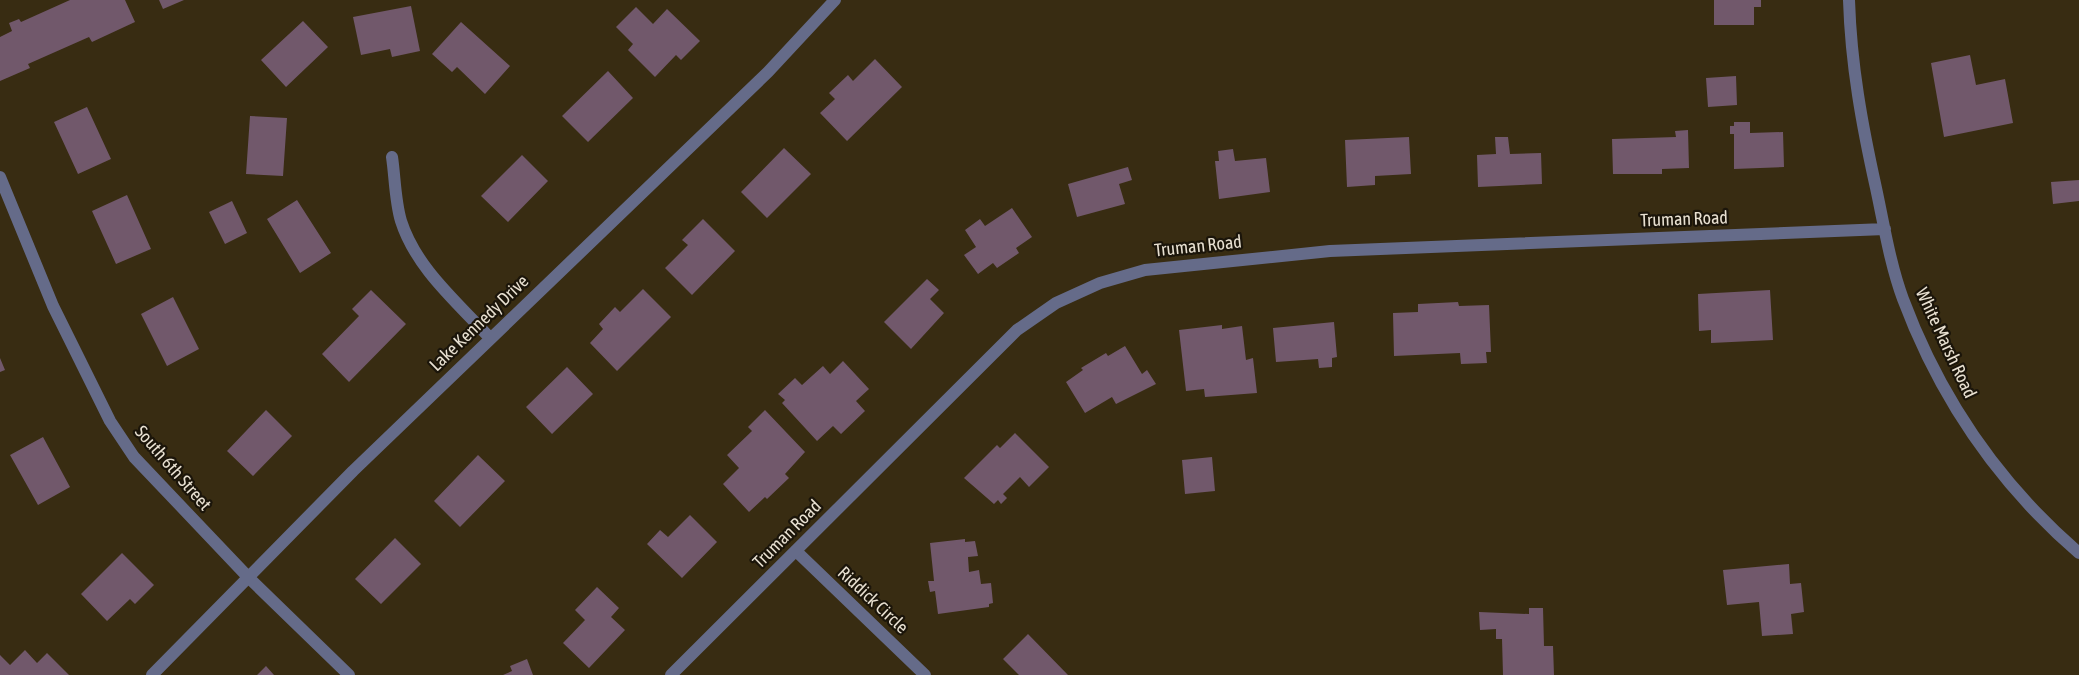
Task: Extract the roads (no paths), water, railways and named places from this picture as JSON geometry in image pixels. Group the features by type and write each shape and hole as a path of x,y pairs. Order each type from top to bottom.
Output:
{"street":[{"name":"Lake Kennedy Drive","path":"152,675 489,337 768,72 835,0"},
{"name":"White Marsh Road","path":"1849,0 1851,51 1861,122 1902,297 1931,364 1967,429 1991,464 2037,515 2079,553"},
{"path":"392,157 400,219 412,247 425,267 489,337"},
{"name":"South 6th Street","path":"0,177 53,306 110,422 134,457 248,577 349,675"},
{"name":"Truman Road","path":"671,675 1017,330 1056,303 1100,283 1145,270 1330,250 1885,229"},
{"name":"Riddick Circle","path":"796,551 925,675"}]}
